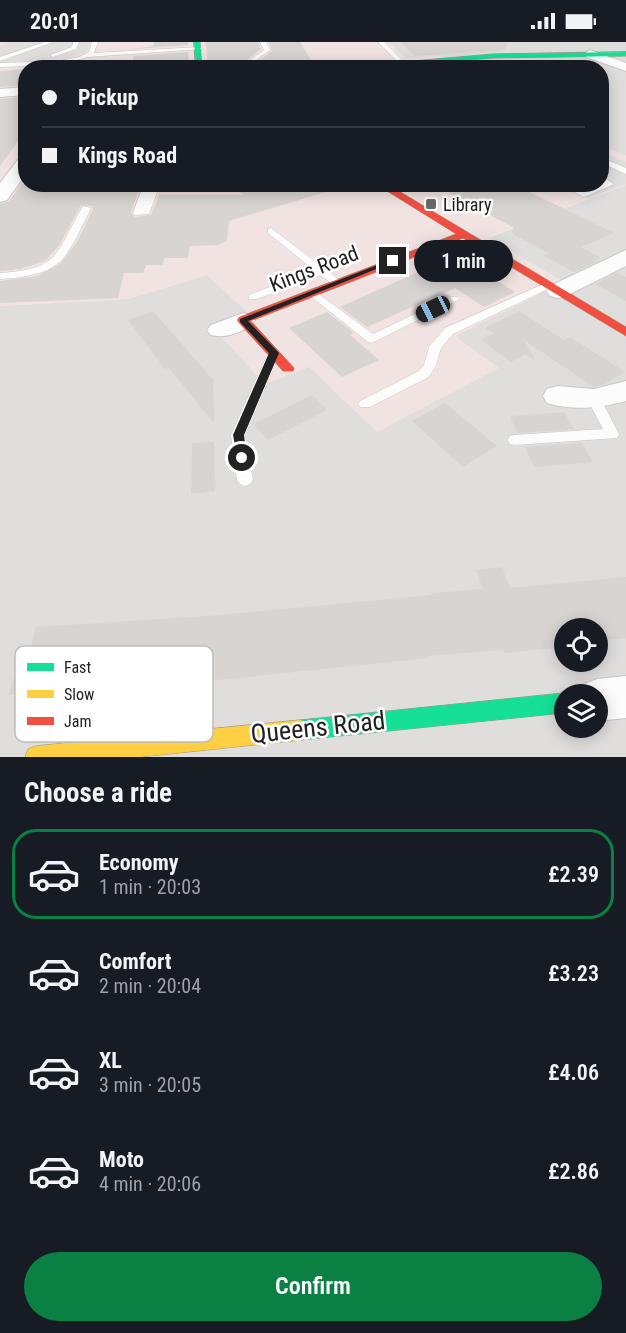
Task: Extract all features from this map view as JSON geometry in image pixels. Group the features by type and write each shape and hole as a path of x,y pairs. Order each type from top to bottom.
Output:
{"street":[{"path":"590,54 607,60"},
{"path":"480,60 522,55 626,54"},
{"path":"609,61 626,67"},
{"path":"0,93 18,92"},
{"path":"0,196 18,172"},
{"path":"393,192 626,332"},
{"name":"Kings Road","path":"288,368 274,353 232,325 462,235"},
{"path":"553,288 626,257"},
{"path":"557,396 594,399 626,391"},
{"path":"608,699 626,697"},
{"name":"Queens Road","path":"213,740 554,704"},
{"name":"Queens Road","path":"47,757 191,742"}],"lane":[{"path":"0,59 50,42"},
{"path":"43,56 68,52 74,48 76,42"},
{"path":"89,54 95,42"},
{"path":"254,60 267,50 263,42"},
{"path":"381,42 390,60"},
{"path":"68,60 89,54 103,57 198,46"},
{"path":"24,60 33,56"},
{"path":"0,59 18,61"},
{"path":"0,65 18,62"},
{"path":"609,163 626,171"},
{"path":"146,192 138,213 146,212 153,192"},
{"path":"0,276 38,273 56,264 86,208"},
{"path":"270,231 337,282"},
{"path":"253,297 322,271"},
{"path":"365,404 424,374 430,365 435,347 449,332 553,288"},
{"path":"312,292 372,339 454,299"},
{"path":"245,480 238,435 274,353"},
{"path":"515,441 612,434 594,399"}],"shaded area":[{"path":"0,42 387,42 406,58 439,56 445,60 18,60 18,192 607,192 488,237 564,282 455,336 499,368 377,432 309,367 265,384 214,329 250,315 207,275 128,299 0,306"},
{"path":"8,42 90,42 87,51 68,58 0,63 0,45"},
{"path":"387,42 626,42 626,156 609,149 609,60 445,60 439,56 406,59"},
{"path":"609,149 626,156 626,185 609,191"},
{"path":"609,154 626,162 626,184 609,190"},
{"path":"626,185 626,757 0,757 0,306 128,299 207,275 309,367 498,369 455,336 563,282 488,238"},
{"path":"574,192 604,192 588,198"}],"building":[{"path":"154,42 188,42 188,45 132,49 154,46"},
{"path":"206,42 258,42 261,49 248,60 207,60"},
{"path":"269,42 300,42 311,60 260,60 272,51"},
{"path":"400,42 507,42 505,50 415,56"},
{"path":"188,52 188,60 134,60 133,56"},
{"path":"18,70 18,86 0,87 0,71"},
{"path":"18,98 18,141 0,166 0,99"},
{"path":"18,188 18,192 138,192 131,212 135,217 151,215 159,195 325,192 229,221 227,241 218,245 190,246 188,258 164,258 163,265 146,265 143,273 124,273 118,298 0,303 0,281 38,276 61,263 77,242 93,209 92,206 81,205 59,246 45,261 20,269 0,271 0,204 9,201"},
{"path":"449,192 529,192 614,233 581,247 600,257 593,261 596,262 574,272 544,256 550,254 511,233 514,228"},
{"path":"449,258 465,260 515,292 484,307 455,288 367,327 340,307"},
{"path":"617,273 626,277 626,301 595,284"},
{"path":"153,311 213,380 214,423 169,368 165,369 128,320"},
{"path":"519,311 564,340 570,337 625,372 605,384 594,387 524,340 537,362 525,354 511,362 481,340 494,334 485,328"},
{"path":"327,312 354,333 350,335 379,360 342,377 289,328"},
{"path":"312,395 327,410 268,440 253,424"},
{"path":"445,403 497,446 463,467 412,421"},
{"path":"564,412 574,429 518,433 510,416"},
{"path":"214,442 215,491 191,494 192,443"},
{"path":"582,443 593,462 534,467 525,447"},
{"path":"502,567 510,588 626,577 626,638 608,640 608,618 554,618 554,648 504,653 503,650 428,656 428,658 213,680 213,646 31,646 36,627 208,616 432,595 431,593 483,589 476,570"},
{"path":"15,672 15,695 9,695"}],"traffic: fast":[{"path":"197,42 198,60"},
{"path":"440,60 493,56 626,54"},
{"path":"301,730 554,704"}],"traffic: slow":[{"path":"213,739 301,730"},
{"path":"36,757 183,742"}],"traffic: jam":[{"path":"393,192 626,332"},
{"path":"288,368 243,320 462,235"}],"place":[{"name":"Library","path":"431,204"}],"route":[{"path":"242,458 238,435 274,353 243,320 393,261"}]}
